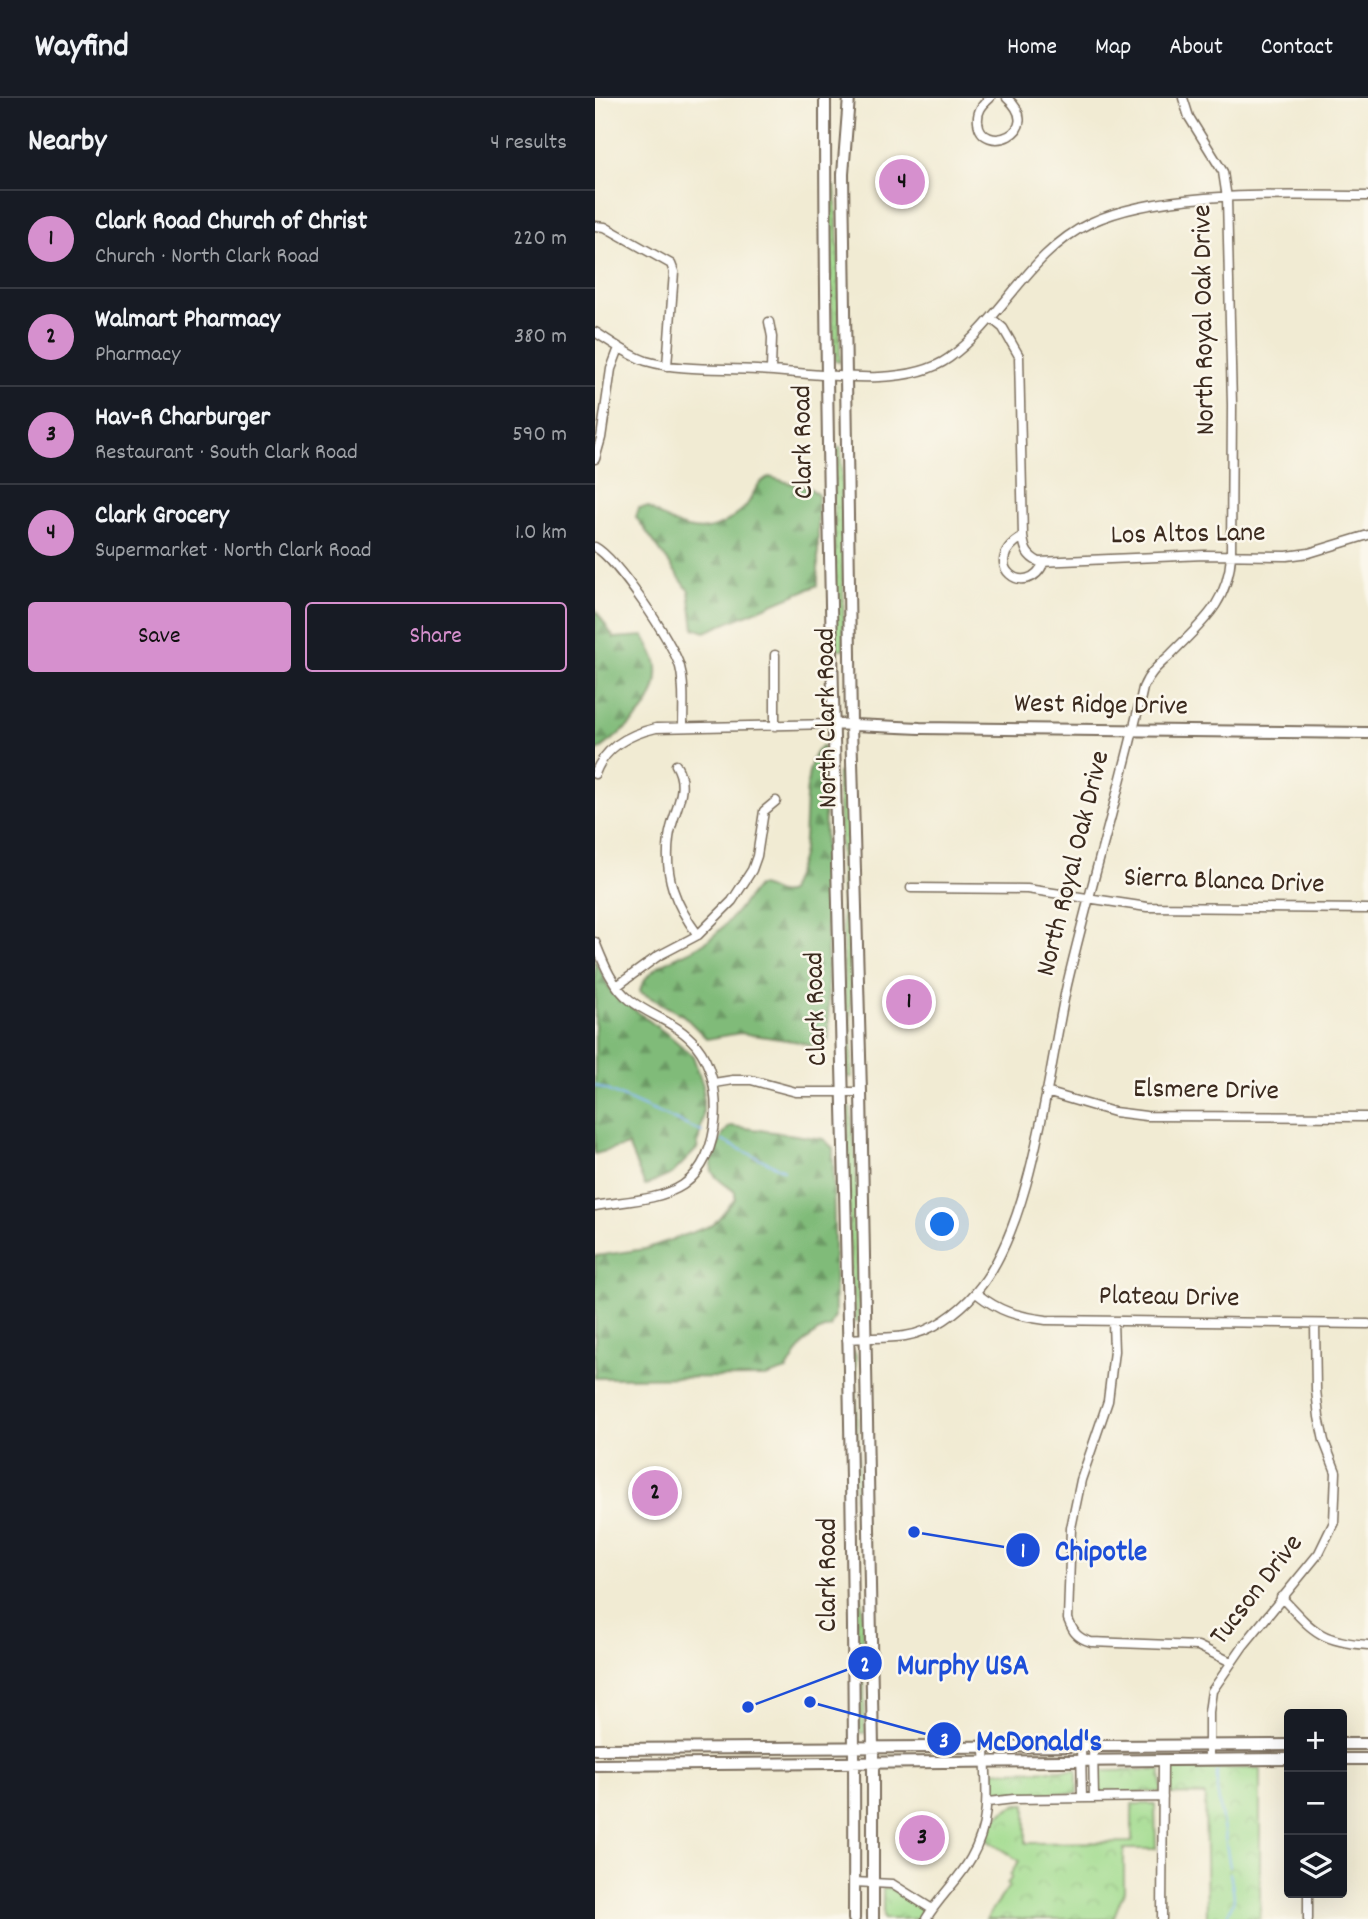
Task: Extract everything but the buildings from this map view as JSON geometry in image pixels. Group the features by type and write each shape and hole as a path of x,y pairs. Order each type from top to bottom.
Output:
{"main road":[{"name":"Clark Road","path":"825,98 833,724 853,1544 854,1919"},
{"name":"North Clark Road","path":"849,98 843,174 851,724 873,1748 873,1919"},
{"name":"West Ridge Drive","path":"833,724 920,728 1368,733"},
{"path":"853,1544 868,1544"},
{"path":"1347,1744 1368,1744"},
{"path":"1284,1745 595,1750 595,1765 1284,1759"},
{"path":"702,1748 702,1764"},
{"path":"1347,1759 1368,1759"}],"street":[{"path":"990,98 981,106 979,125 988,138 998,139 1016,131 1019,124 1015,105 1007,98"},
{"name":"North Royal Oak Drive","path":"847,1339 908,1335 940,1323 976,1293 992,1271 1010,1230 1030,1167 1088,899 1143,688 1149,674 1216,607 1229,578 1232,405 1227,198 1223,172 1215,155 1189,117 1182,98"},
{"path":"595,332 644,360 667,366 771,370 846,377 918,372 941,364 967,344 1037,262 1063,239 1090,223 1121,212 1163,203 1227,198 1368,196"},
{"path":"595,226 605,227 671,264 674,272 667,366"},
{"path":"991,318 1003,328 1019,356 1023,537 1030,557 1044,562 1041,569 1030,578 1018,579 1009,576 1005,568 1005,553 1013,542 1023,537"},
{"path":"769,322 772,337 771,370"},
{"path":"595,459 601,438 611,369 619,348"},
{"name":"Los Altos Lane","path":"1044,562 1287,556 1309,553 1368,536"},
{"path":"595,547 617,567 673,649 682,681 683,727"},
{"path":"775,655 775,726"},
{"path":"595,774 612,748 638,732 656,728 833,724"},
{"path":"676,765 683,776 683,789 674,812 669,837 668,868 673,894 681,913 698,935"},
{"path":"617,986 658,956 698,935 715,920 744,884 757,856 764,811 776,801"},
{"name":"Sierra Blanca Drive","path":"911,888 1027,889 1147,907 1368,909"},
{"path":"595,942 609,973 629,999 684,1032 698,1046 708,1065 716,1098 714,1127 707,1154 693,1176 674,1190 595,1206"},
{"path":"714,1083 751,1080 796,1092 861,1092"},
{"name":"Elsmere Drive","path":"1045,1092 1114,1112 1146,1116 1368,1117"},
{"name":"Plateau Drive","path":"976,1293 992,1306 1016,1316 1046,1320 1368,1324"},
{"path":"1114,1322 1114,1350 1108,1401 1081,1480 1071,1528 1069,1619 1073,1631 1080,1639 1091,1642 1198,1646 1231,1662"},
{"name":"Tucson Drive","path":"1209,1760 1212,1691 1281,1597 1319,1553 1334,1522 1336,1472 1324,1441 1319,1417 1315,1324"},
{"path":"1281,1597 1322,1636 1347,1644 1368,1645"},
{"path":"1081,1746 1082,1798"},
{"path":"1093,1746 1094,1798"},
{"path":"926,1919 971,1859 981,1836 988,1802 985,1747"},
{"path":"1162,1919 1163,1760"},
{"path":"988,1802 1163,1797"},
{"path":"855,1882 892,1884 932,1909"},
{"path":"1308,1898 1308,1919"}],"green space":[{"path":"830,185 835,187 840,362 835,361 831,299"},
{"path":"841,448 844,649 836,649 833,449"},
{"path":"769,477 811,489 818,495 818,585 705,632 694,628 689,591 636,517 639,508 648,507 668,520 689,528 711,528 742,510 757,486"},
{"path":"595,609 614,638 644,636 657,667 653,695 646,707 628,727 595,753"},
{"path":"823,746 829,1039 819,1048 800,1042 740,1033 707,1039 684,1016 640,992 643,983 655,969 716,934 757,886 781,893 789,892 804,844 806,796 811,764"},
{"path":"838,773 843,773 847,801 852,1077 847,1077"},
{"path":"595,960 612,993 693,1056 703,1086 703,1117 697,1149 672,1174 645,1186 628,1145 595,1154"},
{"path":"847,1107 851,1110 856,1166 859,1322 855,1322 850,1274"},
{"path":"731,1126 823,1139 833,1148 835,1316 830,1327 809,1338 787,1370 765,1377 595,1378 595,1256 645,1249 713,1225 735,1199 735,1192 717,1178 712,1169 716,1148"},
{"path":"854,1352 861,1520 859,1529 855,1529"},
{"path":"855,1555 859,1558 863,1624 865,1733 860,1733"},
{"path":"1260,1768 1260,1919 1207,1919 1205,1795 1171,1794 1171,1769"},
{"path":"1077,1770 1077,1793 994,1793 994,1771"},
{"path":"1161,1770 1161,1792 1098,1792 1098,1771"},
{"path":"1019,1804 1026,1804 1026,1843 1033,1843 1132,1842 1132,1804 1155,1804 1156,1849 1124,1849 1124,1891 1113,1919 986,1919 1009,1886 1007,1884 1012,1877 1010,1875 1019,1861 987,1840 998,1817"},
{"path":"883,1887 890,1888 922,1909 919,1919 883,1919"}],"waterway":[{"path":"595,1085 702,1132"},
{"path":"723,1141 784,1170"},
{"path":"1217,1772 1217,1790 1230,1867"},
{"path":"1225,1919 1234,1897 1230,1873"}],"place":[{"name":"Clark Grocery","path":"902,182"},
{"name":"Clark Road Church of Christ","path":"909,1002"},
{"name":"Walmart Pharmacy","path":"655,1493"},
{"name":"Chipotle","path":"914,1532"},
{"name":"McDonald's","path":"810,1702"},
{"name":"Murphy USA","path":"748,1707"},
{"name":"Hav-R Charburger","path":"922,1838"}]}
